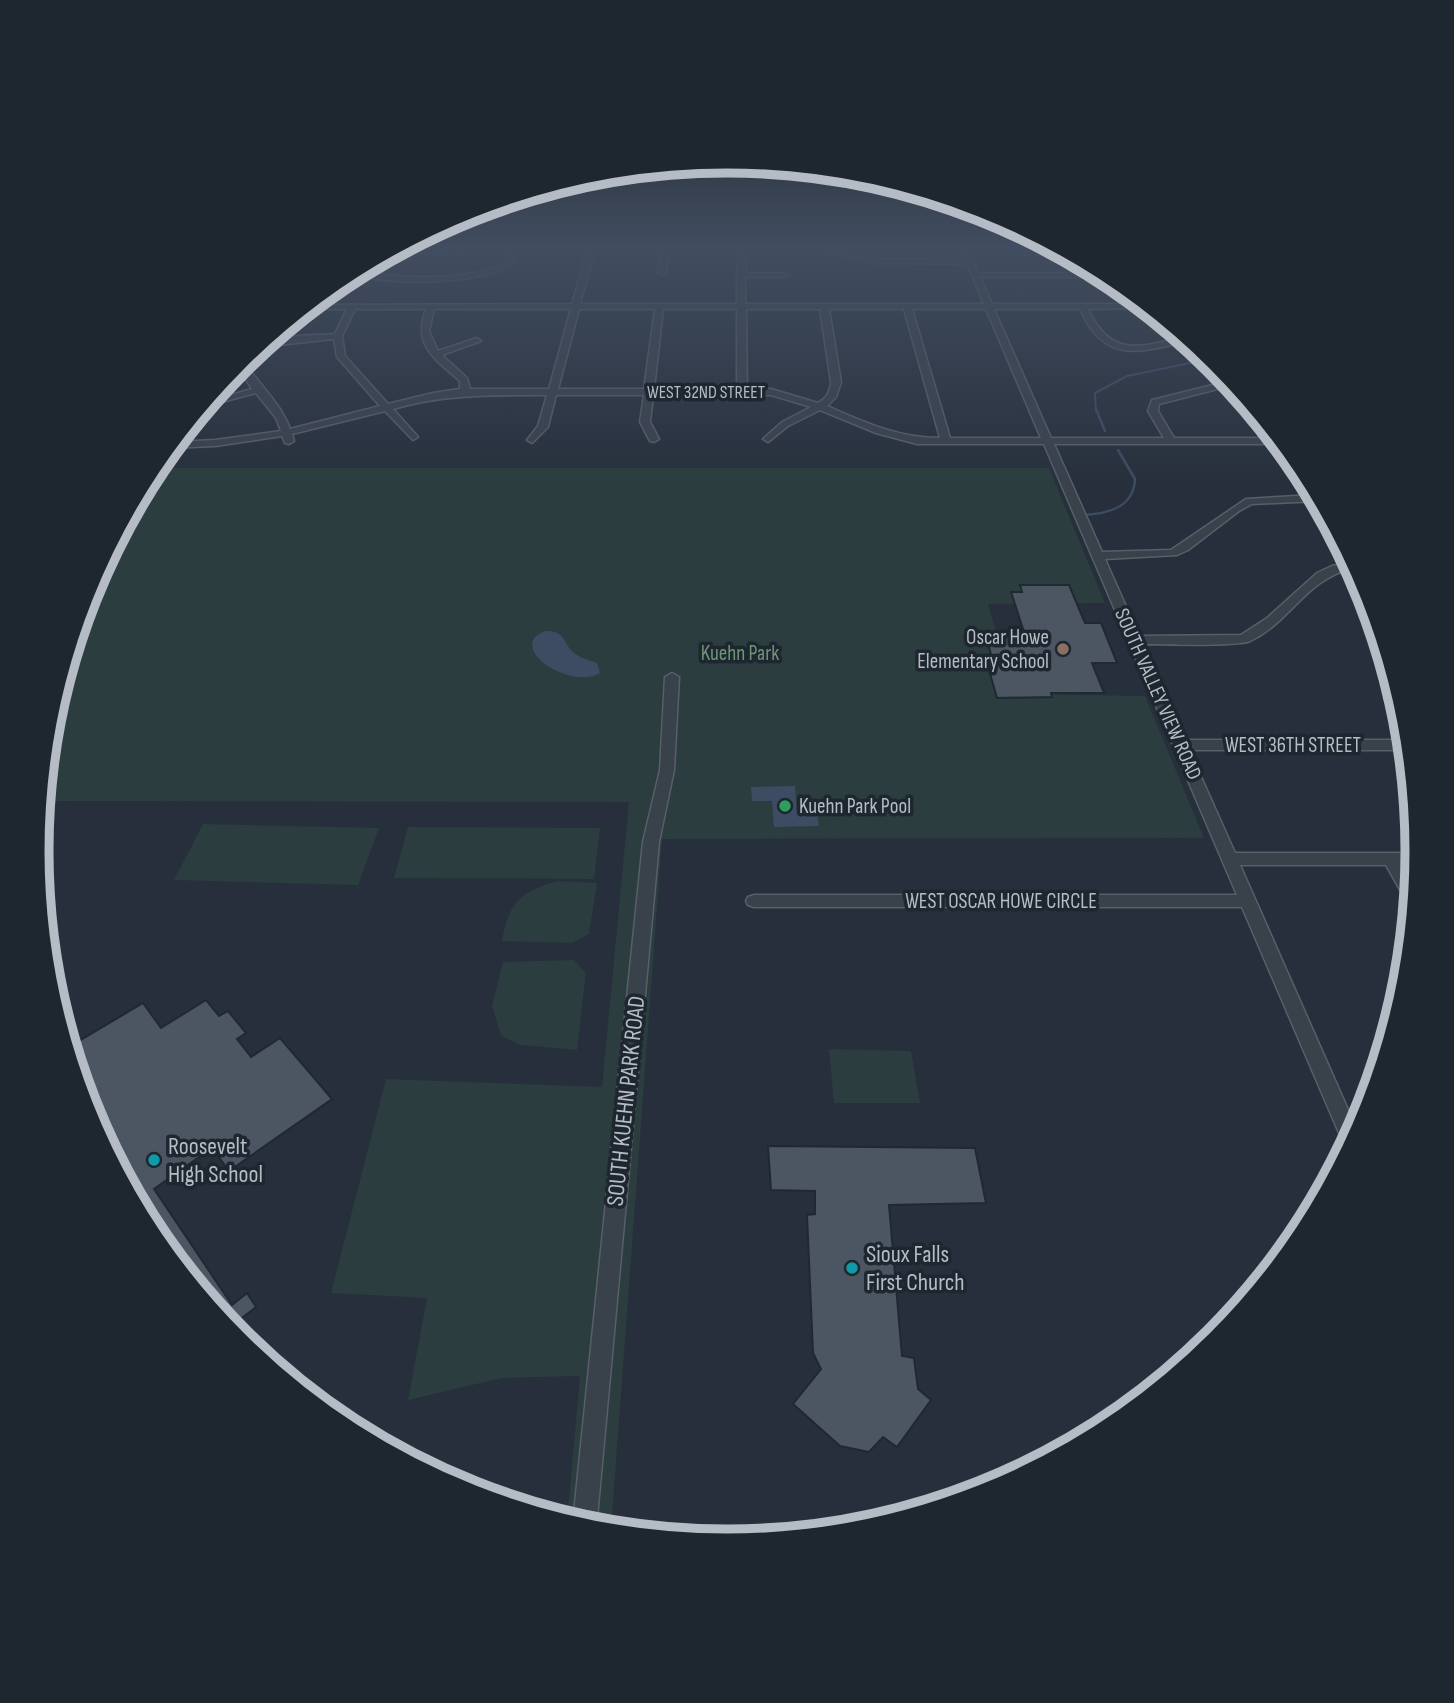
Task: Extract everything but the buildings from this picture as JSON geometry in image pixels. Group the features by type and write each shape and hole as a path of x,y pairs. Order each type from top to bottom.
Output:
{"street":[{"path":"342,328 338,336 339,352 345,363 413,437"},
{"path":"424,328 424,334 436,354 464,380 464,392"},
{"path":"532,440 543,427 570,328"},
{"path":"654,439 645,422 656,328"},
{"path":"741,328 742,392"},
{"path":"768,439 785,424 832,398 837,386 828,328"},
{"path":"913,328 946,442"},
{"name":"SOUTH VALLEY VIEW ROAD","path":"1000,328 1346,1126"},
{"path":"1096,328 1101,338 1117,345 1142,348 1173,342"},
{"path":"280,342 338,336"},
{"path":"436,354 477,341"},
{"path":"246,374 281,417 288,437"},
{"path":"1171,442 1153,411 1154,402 1219,386"},
{"path":"223,398 259,390"},
{"name":"WEST 32ND STREET","path":"186,443 288,437 431,395 464,392 784,394 896,438 946,442 1267,442"},
{"path":"1098,556 1172,553 1185,548 1235,509 1250,501 1306,499"},
{"path":"1135,640 1244,639 1260,631 1320,575 1342,567"},
{"name":"SOUTH KUEHN PARK ROAD","path":"586,1514 651,842 667,770 672,677"},
{"name":"WEST 36TH STREET","path":"1180,745 1396,745"},
{"path":"1230,859 1405,859"},
{"path":"1391,859 1404,883"},
{"name":"WEST OSCAR HOWE CIRCLE","path":"754,901 1248,901"}],"green space":[{"name":"Kuehn Park","path":"168,468 1049,468 1105,603 988,604 1014,694 1145,696 1204,838 662,839 612,1519 568,1510 580,1376 502,1378 408,1400 427,1298 331,1293 386,1079 602,1087 629,802 51,801 62,719 85,634 119,552"},
{"path":"203,824 379,828 358,885 174,880"},
{"path":"408,827 600,828 594,879 394,878"},
{"path":"558,881 597,883 589,934 572,943 502,941 508,917 519,900 535,889"},
{"path":"574,960 586,973 577,1050 521,1045 501,1036 492,1006 503,962"},
{"path":"829,1049 911,1051 920,1103 834,1103"}],"water":[{"path":"545,631 558,634 576,654 597,663 600,673 588,677 573,676 546,665 532,647 534,638"},
{"name":"Kuehn Park Pool","path":"795,786 797,812 817,812 819,826 774,827 772,801 752,801 751,787"}],"waterway":[{"path":"1096,411 1095,393 1127,376 1195,362"},
{"path":"1096,409 1105,431"},
{"path":"1083,515 1118,508 1130,497 1135,479 1118,450"}],"place":[{"name":"Oscar Howe Elementary School","path":"1063,649"},
{"name":"Kuehn Park Pool","path":"785,806"},
{"name":"Roosevelt High School","path":"154,1160"},
{"name":"Sioux Falls First Church","path":"852,1268"}]}
